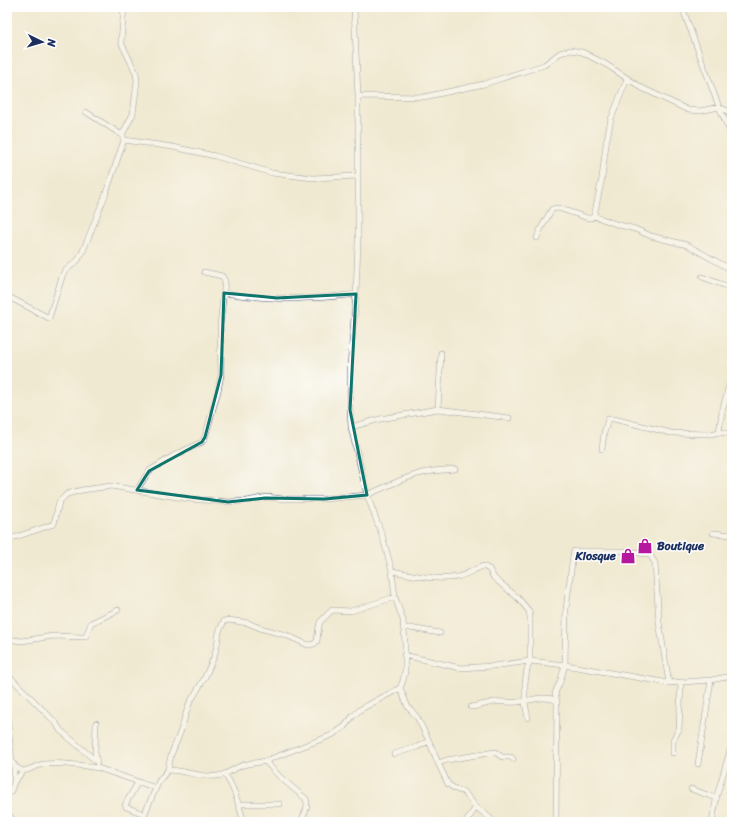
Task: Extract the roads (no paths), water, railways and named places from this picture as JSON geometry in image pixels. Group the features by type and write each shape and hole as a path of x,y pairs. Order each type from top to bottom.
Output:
{"street":[{"path":"7,296 49,318 64,272 78,260 83,251 106,193 123,137 133,114 136,102 136,73 121,42 124,7"},
{"path":"168,770 175,770 205,777 225,775 242,766 265,761 339,731 362,709 400,688 403,681 403,620 395,597 392,571 382,535 367,495 351,427 350,381 358,242 358,96 354,7"},
{"path":"682,7 719,106 730,124 732,136"},
{"path":"358,96 424,98 484,84 544,65 560,53 571,50 582,52 607,65 642,88 688,110 700,111 719,106 732,113"},
{"path":"594,216 602,178 611,119 627,79"},
{"path":"86,112 123,137 208,154 272,173 313,178 357,176"},
{"path":"537,238 552,209 558,208 588,218 594,216 635,229 651,236 688,244 732,270"},
{"path":"137,490 149,471 162,462 202,442 205,437 221,375 220,325 224,293 224,278 222,276 204,272"},
{"path":"702,277 732,288"},
{"path":"224,293 251,297 284,298 307,298 356,294"},
{"path":"438,409 441,353"},
{"path":"719,432 722,412 730,387 732,374"},
{"path":"351,427 380,419 438,409 509,418"},
{"path":"602,449 604,433 608,420 614,419 671,433 711,434 719,432 732,434"},
{"path":"7,538 16,537 54,524 59,502 67,494 72,492 111,486 188,499 233,502 267,497 283,499 325,499 367,495 418,474 455,469"},
{"path":"713,533 732,535"},
{"path":"556,822 557,701 555,693 565,665 566,609 574,551 630,551 650,555 654,563 659,622 669,683"},
{"path":"392,571 426,577 444,578 458,576 486,566 494,578 514,594 529,611 530,617 530,661 525,683 525,701 528,718"},
{"path":"141,822 159,781 168,770 171,755 189,704 204,680 212,663 217,645 218,632 224,621 229,620 248,623 286,635 308,645 314,644 317,641 318,626 332,610 351,611 395,597"},
{"path":"7,639 22,641 53,636 83,637 86,636 91,623 118,610"},
{"path":"403,628 440,633"},
{"path":"404,655 460,668 493,666 530,661 565,665 669,683 711,680 732,676"},
{"path":"7,674 56,723 60,730 96,761"},
{"path":"698,764 711,680"},
{"path":"673,753 673,740 679,729 682,682"},
{"path":"400,688 408,708 417,717 448,784 455,789 464,792 476,807 496,822"},
{"path":"471,707 483,706 495,702 525,701 532,699 552,698 557,701"},
{"path":"7,716 10,749 12,762 14,765 14,782 11,791 7,794"},
{"path":"96,724 96,761 98,768"},
{"path":"394,754 417,747 429,741"},
{"path":"712,822 716,798 732,744"},
{"path":"438,763 447,760 495,752 502,757 511,757 513,759"},
{"path":"265,761 280,777 306,799 307,809 301,822"},
{"path":"14,782 23,771 43,764 62,764 98,768 156,788"},
{"path":"14,765 23,771"},
{"path":"225,775 231,786 244,822"},
{"path":"138,782 126,807 144,814"},
{"path":"691,789 716,798"},
{"path":"238,804 280,804"},
{"path":"466,822 476,807"},
{"path":"7,812 14,822"}],"place":[{"name":"Boutique","path":"645,546"},
{"name":"Kiosque","path":"628,556"}]}
